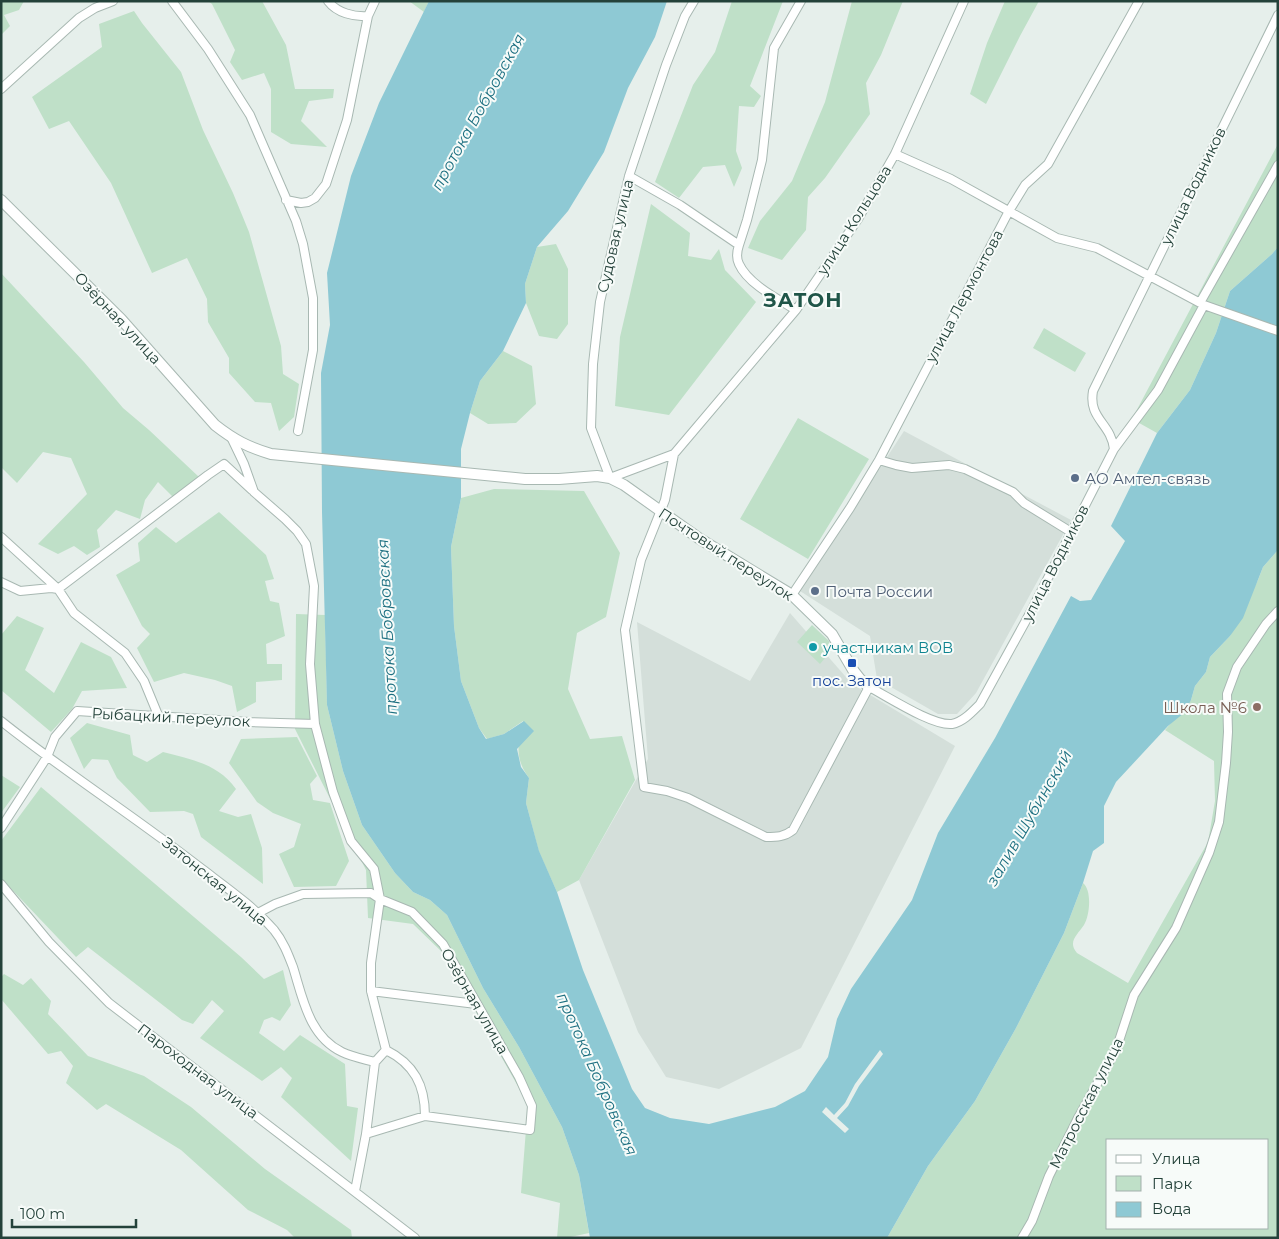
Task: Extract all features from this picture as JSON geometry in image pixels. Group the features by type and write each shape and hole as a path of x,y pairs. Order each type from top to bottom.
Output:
{"street":[{"path":"1,89 79,18 94,8 113,1"},
{"path":"172,1 208,49 250,114 296,221 303,244 313,298 313,350 298,431"},
{"path":"328,1 342,12 358,16 368,16"},
{"path":"286,200 301,203 308,202 315,198 326,184 347,120 368,16 374,1"},
{"name":"Судовая улица","path":"610,478 590,428 593,364 600,302 629,176 666,65 685,16 694,1"},
{"path":"796,310 759,287 739,264 737,251 762,160 774,48 800,1"},
{"name":"улица Кольцова","path":"610,478 674,454 796,310 858,220 895,154 964,1"},
{"name":"улица Лермонтова","path":"792,595 850,508 879,460 1009,211 1025,185 1048,164 1139,1"},
{"name":"улица Водников","path":"869,687 922,716 941,723 952,724 960,721 971,714 980,704 1114,449 1113,440 1109,432 1094,410 1093,391 1278,15"},
{"path":"895,154 951,179 1057,238 1097,248 1202,303 1278,331"},
{"path":"1114,449 1158,390 1202,303 1278,165"},
{"path":"629,176 680,205 739,245"},
{"name":"Озёрная улица","path":"1,200 121,319 215,425 232,438 250,448 271,454 525,479 597,476 610,478"},
{"name":"Озёрная улица","path":"232,438 254,492 285,519 306,544 314,586 310,664 315,724 334,792 351,841 374,869 380,899 370,963 371,991 386,1050"},
{"path":"674,454 665,500 641,560 624,630 644,788 666,790 688,798 766,838 787,835 793,830 869,687"},
{"path":"879,460 912,468 949,465 965,469 1013,492 1024,503 1071,532"},
{"path":"1,582 20,591 58,589 224,464 254,492"},
{"name":"Почтовый переулок","path":"610,478 624,485 700,539 792,595 832,634 853,670 869,687"},
{"path":"1,537 58,589 74,612 126,653 144,680 158,715"},
{"name":"Матросская улица","path":"1022,1238 1074,1127 1116,1050 1134,995 1176,928 1209,853 1219,822 1226,763 1228,732 1227,694 1237,667 1266,624 1278,611"},
{"name":"Рыбацкий переулок","path":"1,828 47,757 54,737 77,711 249,722 315,724"},
{"name":"Затонская улица","path":"1,721 47,757 160,836 258,913 276,932 287,950 310,1019 319,1035 326,1042 343,1052 375,1062"},
{"name":"Пароходная улица","path":"1,884 49,942 109,1003 414,1238"},
{"name":"Озёрная улица","path":"258,913 275,904 304,894 371,893 380,899 412,912 443,944 519,1077 532,1106 530,1130 425,1116"},
{"path":"371,991 476,1004"},
{"path":"355,1191 366,1134 375,1062 386,1050 401,1059 415,1074 425,1100 425,1116 366,1134"}],"shaded area":[{"path":"904,431 1071,520 976,693 957,714 938,714 877,679 870,636 800,591"},
{"path":"790,613 852,684 955,746 801,1048 719,1089 666,1077 638,1032 579,880 648,759 637,622 750,681"}],"green space":[{"path":"1,1 24,1 19,10 4,15 10,26 1,35"},
{"path":"208,1 262,1 286,45 295,89 334,89 333,98 309,101 301,121 327,147 291,144 271,132 271,89 264,73 242,80 230,62 235,50 212,4"},
{"path":"409,1 429,1 424,12"},
{"path":"732,1 783,1 750,86 761,96 754,107 739,106 736,151 742,168 734,187 725,165 703,167 679,198 655,182 693,85 715,52"},
{"path":"852,1 903,1 881,55 866,83 870,114 825,178 808,197 806,230 782,260 748,248 760,221 792,181 825,102"},
{"path":"1005,1 1039,1 986,104 970,94 987,43"},
{"path":"134,11 181,72 203,130 249,232 281,346 283,374 299,384 294,417 279,431 271,403 255,402 229,373 229,358 208,322 207,299 187,258 152,273 111,183 69,121 49,129 32,97 102,47 99,24"},
{"path":"1278,144 1278,247 1230,291 1216,333 1190,390 1157,433 1132,419"},
{"path":"651,204 690,233 688,256 711,260 719,249 725,270 756,302 669,415 615,406 620,337"},
{"path":"556,244 568,269 568,324 557,339 539,336 526,303 525,284 537,247"},
{"path":"1,273 84,362 123,408 199,477 173,497 158,482 145,500 140,519 116,510 97,530 100,547 87,555 74,546 58,554 38,544 87,494 71,458 43,452 17,483 1,467"},
{"path":"1044,328 1086,353 1075,372 1033,348"},
{"path":"503,351 532,366 536,404 516,423 488,424 470,413 480,381"},
{"path":"798,418 869,459 808,559 740,519"},
{"path":"494,489 584,491 620,553 606,617 577,633 568,689 590,739 622,736 635,780 579,880 557,892 539,852 526,803 529,778 521,764 518,751 523,721 504,734 487,739 479,728 461,681 454,626 451,547 461,498"},
{"path":"219,512 266,555 274,579 265,581 270,601 279,603 285,636 266,644 267,664 282,664 282,680 256,682 256,702 237,712 232,686 184,673 154,682 137,648 150,634 142,626 116,575 140,561 138,543 156,527 176,543"},
{"path":"1278,550 1278,1238 887,1238 928,1166 975,1101 1016,1028 1064,933 1083,883 1088,891 1089,909 1086,921 1073,942 1074,949 1077,953 1128,983 1208,842 1215,801 1214,761 1165,730 1191,700 1195,686 1206,672 1210,657 1230,636 1263,567"},
{"path":"296,614 325,615 327,705 343,771 362,825 395,873 413,892 430,900 447,915 483,988 519,1047 562,1127 579,1175 589,1233 557,1238 560,1203 521,1193 528,1104 442,952 413,924 368,918 366,870 295,729"},
{"path":"17,616 44,628 25,670 54,693 81,642 111,657 127,688 82,691 72,709 51,732 1,690 1,635"},
{"path":"812,625 829,641 831,651 820,664 797,642"},
{"path":"87,723 130,735 133,755 147,762 163,752 194,760 221,773 229,780 236,789 219,811 238,817 251,814 262,848 263,884 201,837 193,814 184,811 150,812 117,778 108,760 92,759 84,769 70,738"},
{"path":"297,737 317,776 310,784 313,800 330,803 349,861 336,886 294,887 279,854 294,847 301,824 273,813 257,802 229,763 241,739"},
{"path":"1,775 20,787 1,813"},
{"path":"41,787 241,957 264,979 283,970 291,1005 280,1021 272,1017 264,1020 259,1033 284,1051 300,1035 345,1064 347,1106 358,1108 351,1161 281,1097 292,1078 281,1067 262,1081 200,1038 224,1011 212,1000 193,1024 182,1020 88,947 76,957 1,878 1,841"},
{"path":"4,974 23,985 31,978 51,1001 48,1014 88,1056 144,1076 191,1107 265,1169 351,1230 352,1238 295,1238 287,1230 248,1210 181,1150 106,1104 97,1110 66,1083 73,1066 61,1051 48,1054 1,999 1,977"}],"water":[{"path":"429,1 667,1 655,37 628,88 604,152 568,211 537,247 525,284 526,303 503,351 480,381 461,449 461,498 451,547 454,626 461,681 479,728 486,739 504,734 524,721 534,731 517,749 521,767 529,778 526,803 539,851 557,892 583,970 632,1089 645,1108 670,1118 709,1124 775,1107 805,1091 828,1057 837,1019 851,989 912,900 938,833 995,738 1071,596 1080,601 1091,600 1125,541 1111,526 1157,433 1190,390 1216,333 1230,291 1278,247 1278,550 1263,567 1243,618 1230,636 1210,657 1206,672 1195,686 1191,700 1184,713 1168,726 1116,782 1104,806 1104,843 1093,851 1064,933 1016,1028 975,1101 928,1166 887,1238 590,1238 579,1175 562,1127 519,1047 483,988 447,915 430,900 413,892 395,873 362,825 343,771 327,705 322,512 321,373 330,325 327,273 351,176 379,103"}],"pier":[{"path":"880,1050 883,1054 859,1086 848,1106 837,1118 849,1129 845,1133 822,1112 826,1107 834,1115 845,1103 855,1084"}],"place":[{"name":"АО Амтел-связь","path":"1075,478"},
{"name":"Почта России","path":"815,591"},
{"name":"участникам ВОВ","path":"813,647"},
{"name":"пос. Затон","path":"852,663"},
{"name":"Школа №6","path":"1257,707"}],"district":[{"name":"ЗАТОН","path":"803,300"}],"water label":[{"name":"протока Бобровская","path":"478,112"},
{"name":"протока Бобровская","path":"387,627"},
{"name":"залив Шубинский","path":"1029,818"},
{"name":"протока Бобровская","path":"597,1074"}]}
